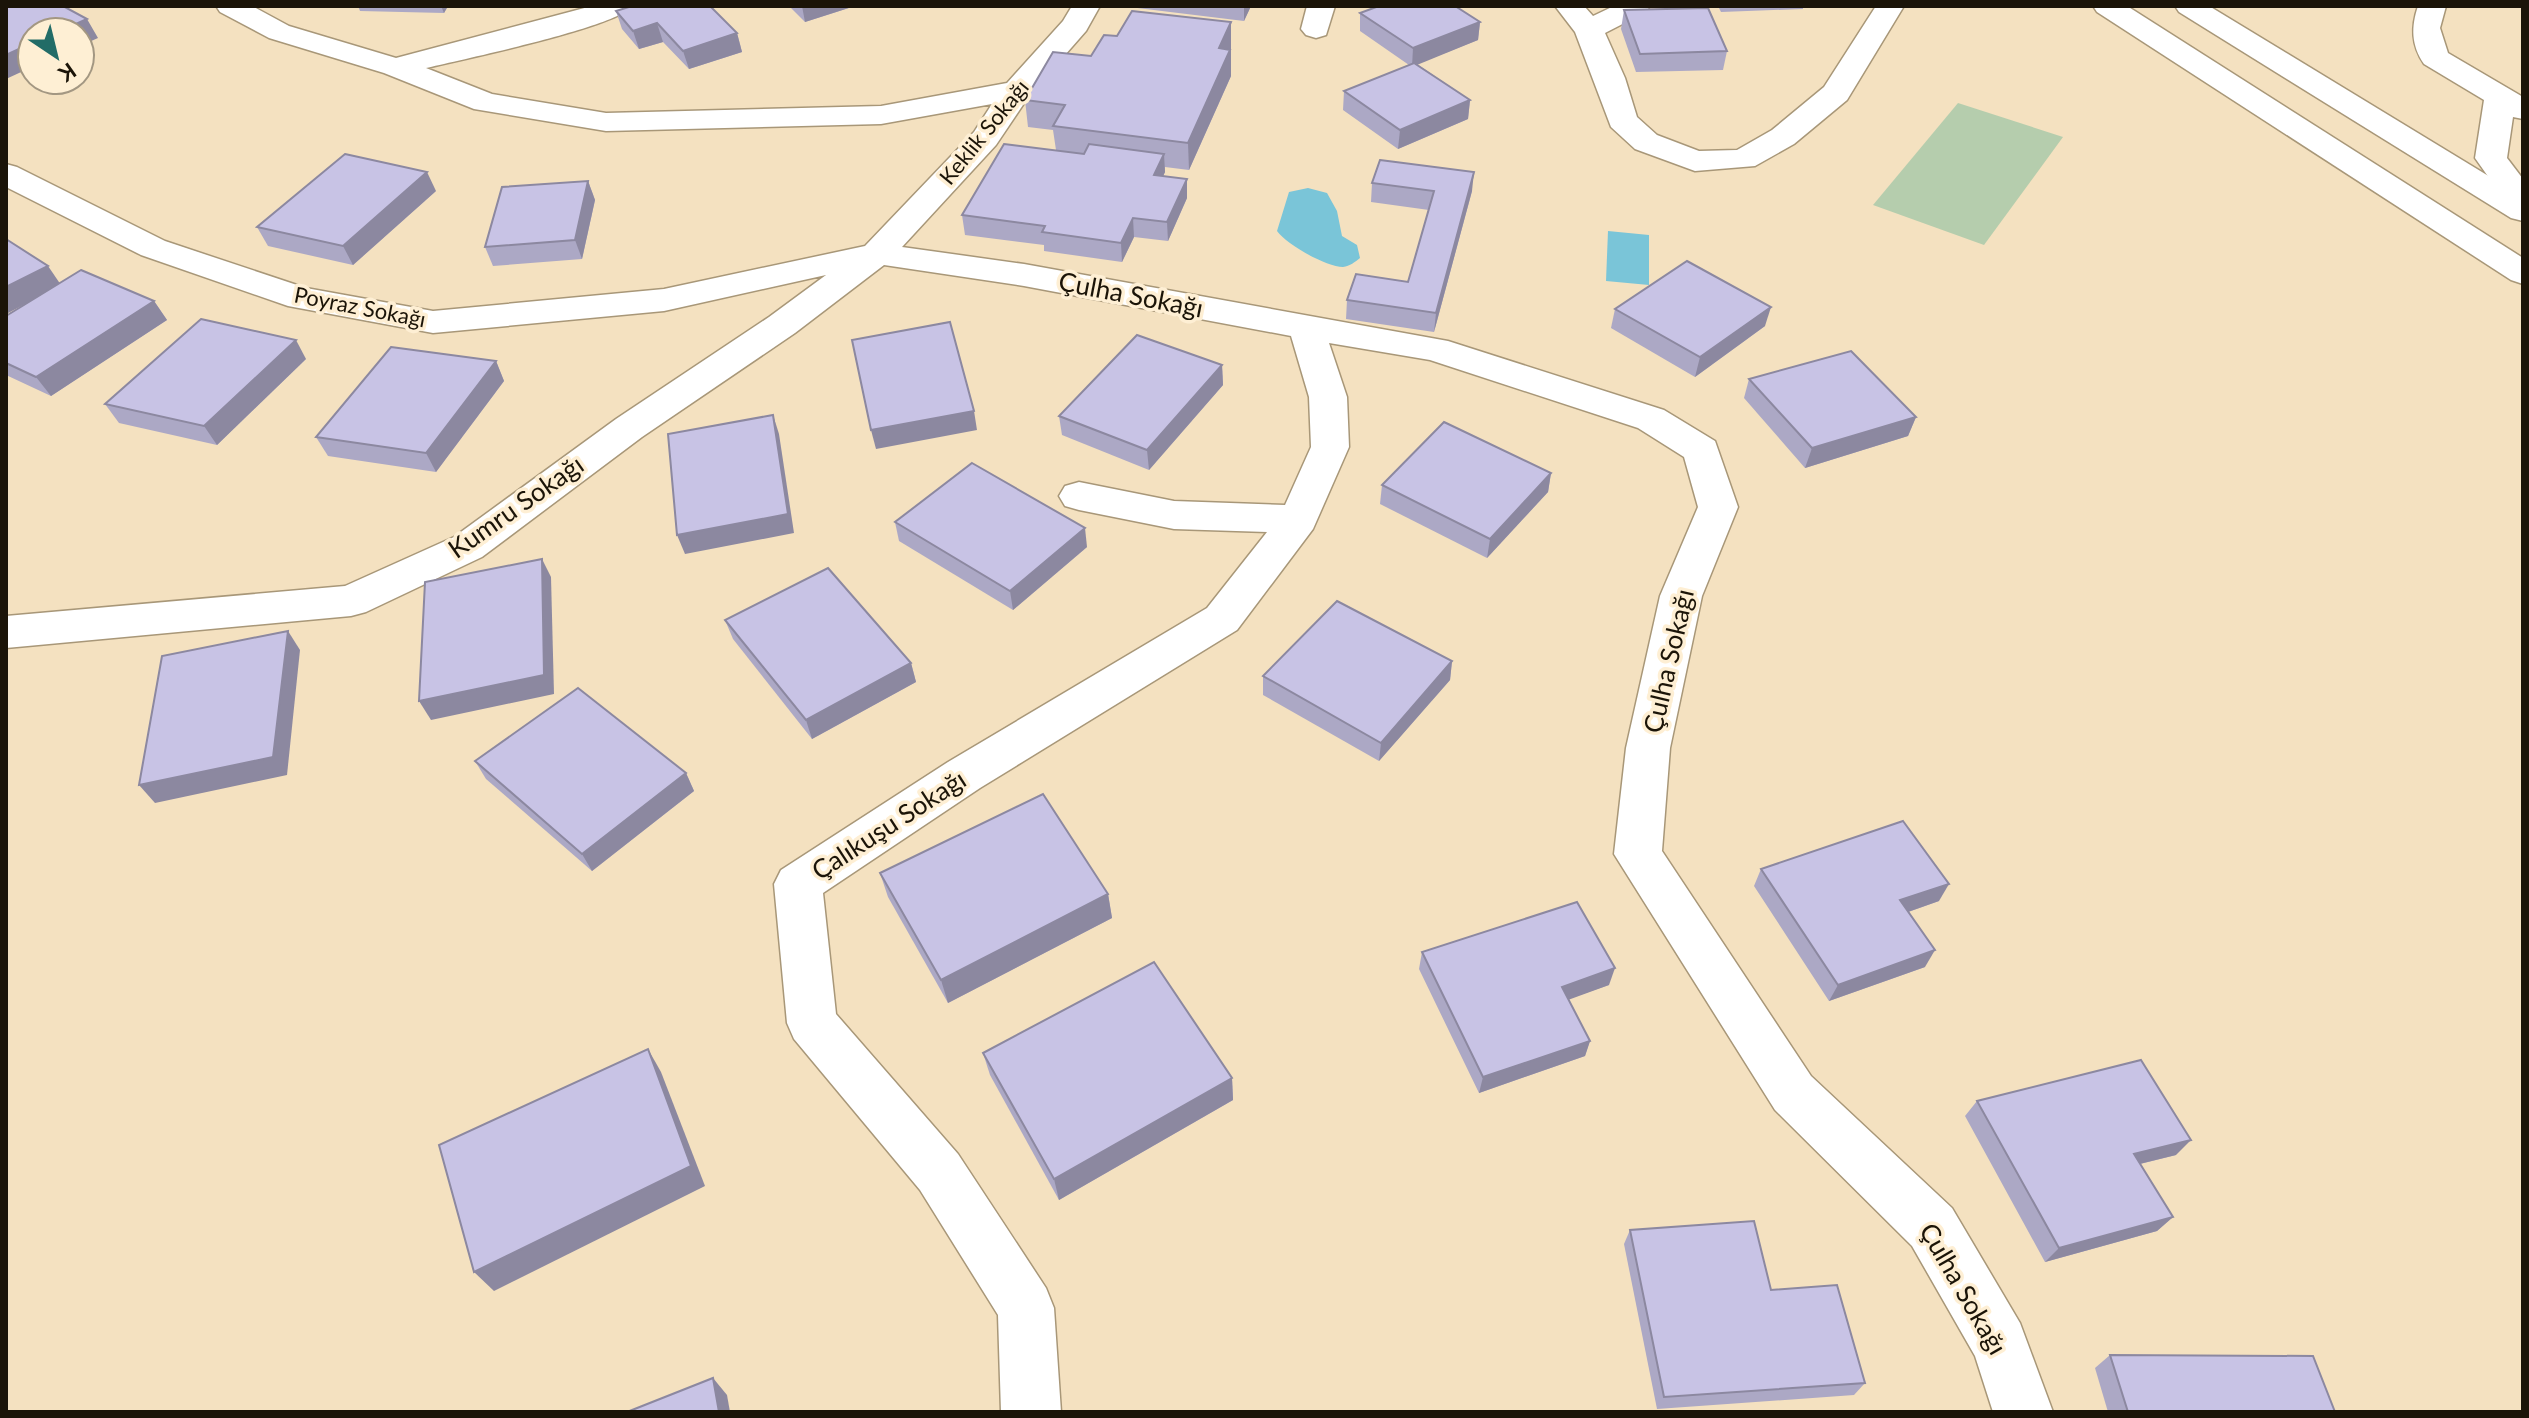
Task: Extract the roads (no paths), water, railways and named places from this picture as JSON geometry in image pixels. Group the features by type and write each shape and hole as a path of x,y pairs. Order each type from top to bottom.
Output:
{"main road":[{"path":"230,6 279,32 395,67 485,102 606,122 881,115 1017,90"},
{"path":"395,67 584,19 618,6"},
{"name":"Keklik Sokağı","path":"877,254 985,138 1017,90 1076,25 1086,6"},
{"path":"1569,6 1589,30 1610,78 1622,120 1646,142 1695,161 1744,159 1783,137 1836,93 1890,6"},
{"path":"1589,30 1636,6"},
{"path":"2107,6 2523,273"},
{"path":"2189,6 2523,211"},
{"path":"2432,6 2425,28 2435,58 2512,103 2491,158 2523,202"},
{"name":"Poyraz Sokağı","path":"6,174 153,248 300,298 433,322 664,300 877,254"},
{"name":"Çulha Sokağı","path":"877,254 1024,275 1435,349 1651,419 1701,450 1718,507 1681,596 1648,748 1638,854 1793,1093 1932,1227 2000,1343 2023,1412"},
{"name":"Kumru Sokağı","path":"6,632 351,601 468,547 629,428 782,325 877,254"},
{"name":"Çalıkuşu Sokağı","path":"1031,1412 1026,1308 939,1172 812,1023 798,884 964,775 1222,619 1299,519 1330,447 1328,397 1306,328"},
{"path":"1079,496 1174,515 1299,519"}],"water":[{"path":"1308,188 1327,193 1337,211 1342,236 1357,245 1360,258 1352,264 1336,266 1317,259 1277,231 1289,192"},
{"path":"1608,231 1649,235 1649,285 1606,281"}]}
